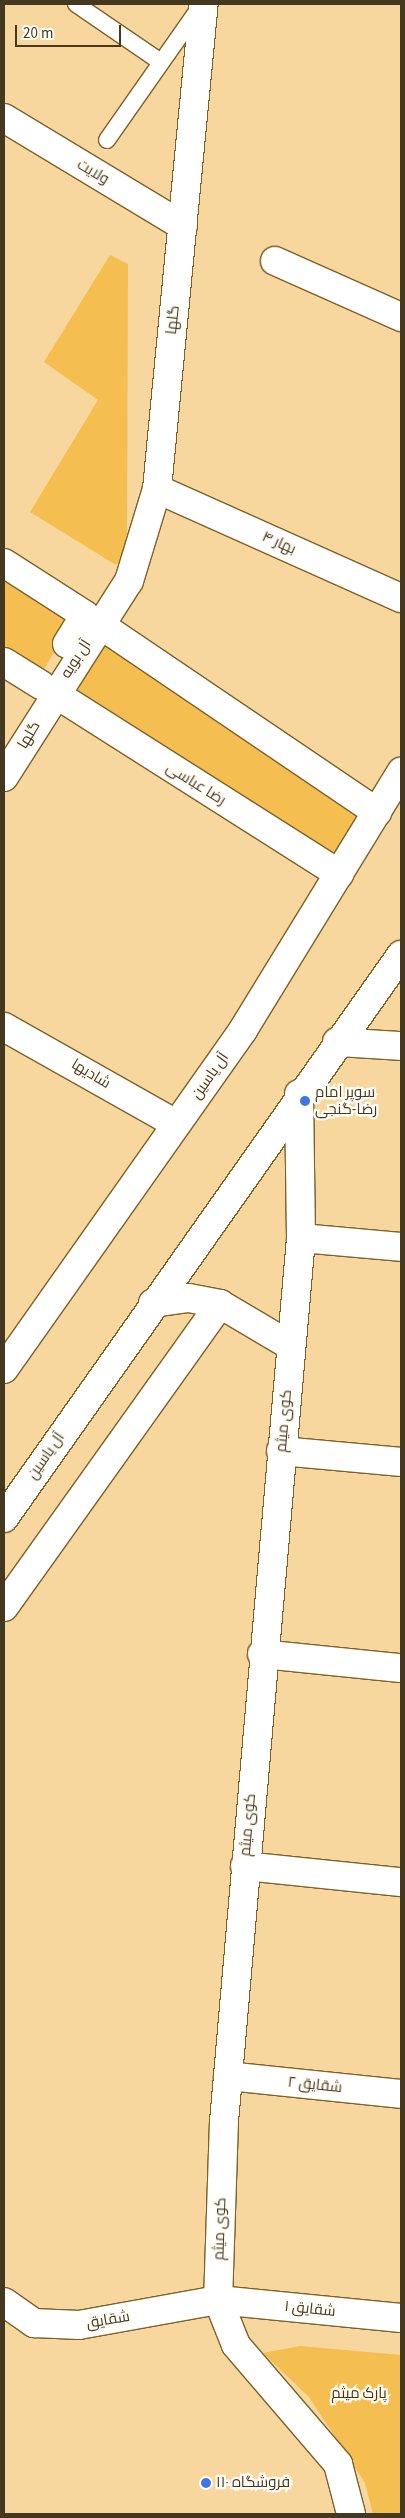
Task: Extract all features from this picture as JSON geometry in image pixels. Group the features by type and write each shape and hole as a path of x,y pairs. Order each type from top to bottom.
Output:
{"street":[{"name":"گلها","path":"99,624 129,581 157,488 203,4"},
{"name":"ولایت","path":"4,118 183,226"},
{"path":"274,261 401,317"},
{"name":"بهار ۴","path":"157,488 401,598"},
{"path":"4,563 85,615 47,689 4,746"},
{"path":"99,624 377,812"},
{"name":"آل بویه","path":"47,689 99,624"},
{"name":"رضا عباسی","path":"4,662 339,874"},
{"name":"گلها","path":"4,777 47,689"},
{"name":"آل یاسین","path":"4,1369 243,1030 401,772"},
{"name":"آل یاسین","path":"4,1518 299,1094 401,955"},
{"name":"شادیها","path":"4,1027 176,1124"},
{"path":"337,1042 401,1046"},
{"name":"کوی میثم","path":"299,1094 301,1238 244,1866 228,2076 218,2300 236,2345 338,2464 351,2514"},
{"path":"301,1238 401,1247"},
{"path":"153,1302 189,1298 220,1304 291,1346"},
{"path":"4,1608 220,1304"},
{"path":"281,1451 401,1462"},
{"path":"262,1654 401,1668"},
{"path":"244,1866 401,1882"},
{"name":"شقایق ۲","path":"228,2076 401,2094"},
{"name":"شقایق","path":"4,2302 34,2323 79,2326 218,2300"},
{"name":"شقایق ۱","path":"218,2300 401,2318"}],"lane":[{"path":"76,4 161,62"},
{"path":"107,140 203,4"}],"green space":[{"path":"110,255 128,264 127,551 116,565 30,512 98,400 44,362"},
{"path":"4,580 72,623 41,674 4,650"},
{"path":"102,639 358,816 337,857 70,688"},
{"name":"پارک میثم","path":"300,2346 401,2355 401,2514 373,2514 365,2483 309,2397 263,2353"}],"place":[{"name":"سوپر امام رضا-گنجی","path":"305,1101"},
{"name":"فروشگاه ۱۱۰","path":"206,2483"}]}
